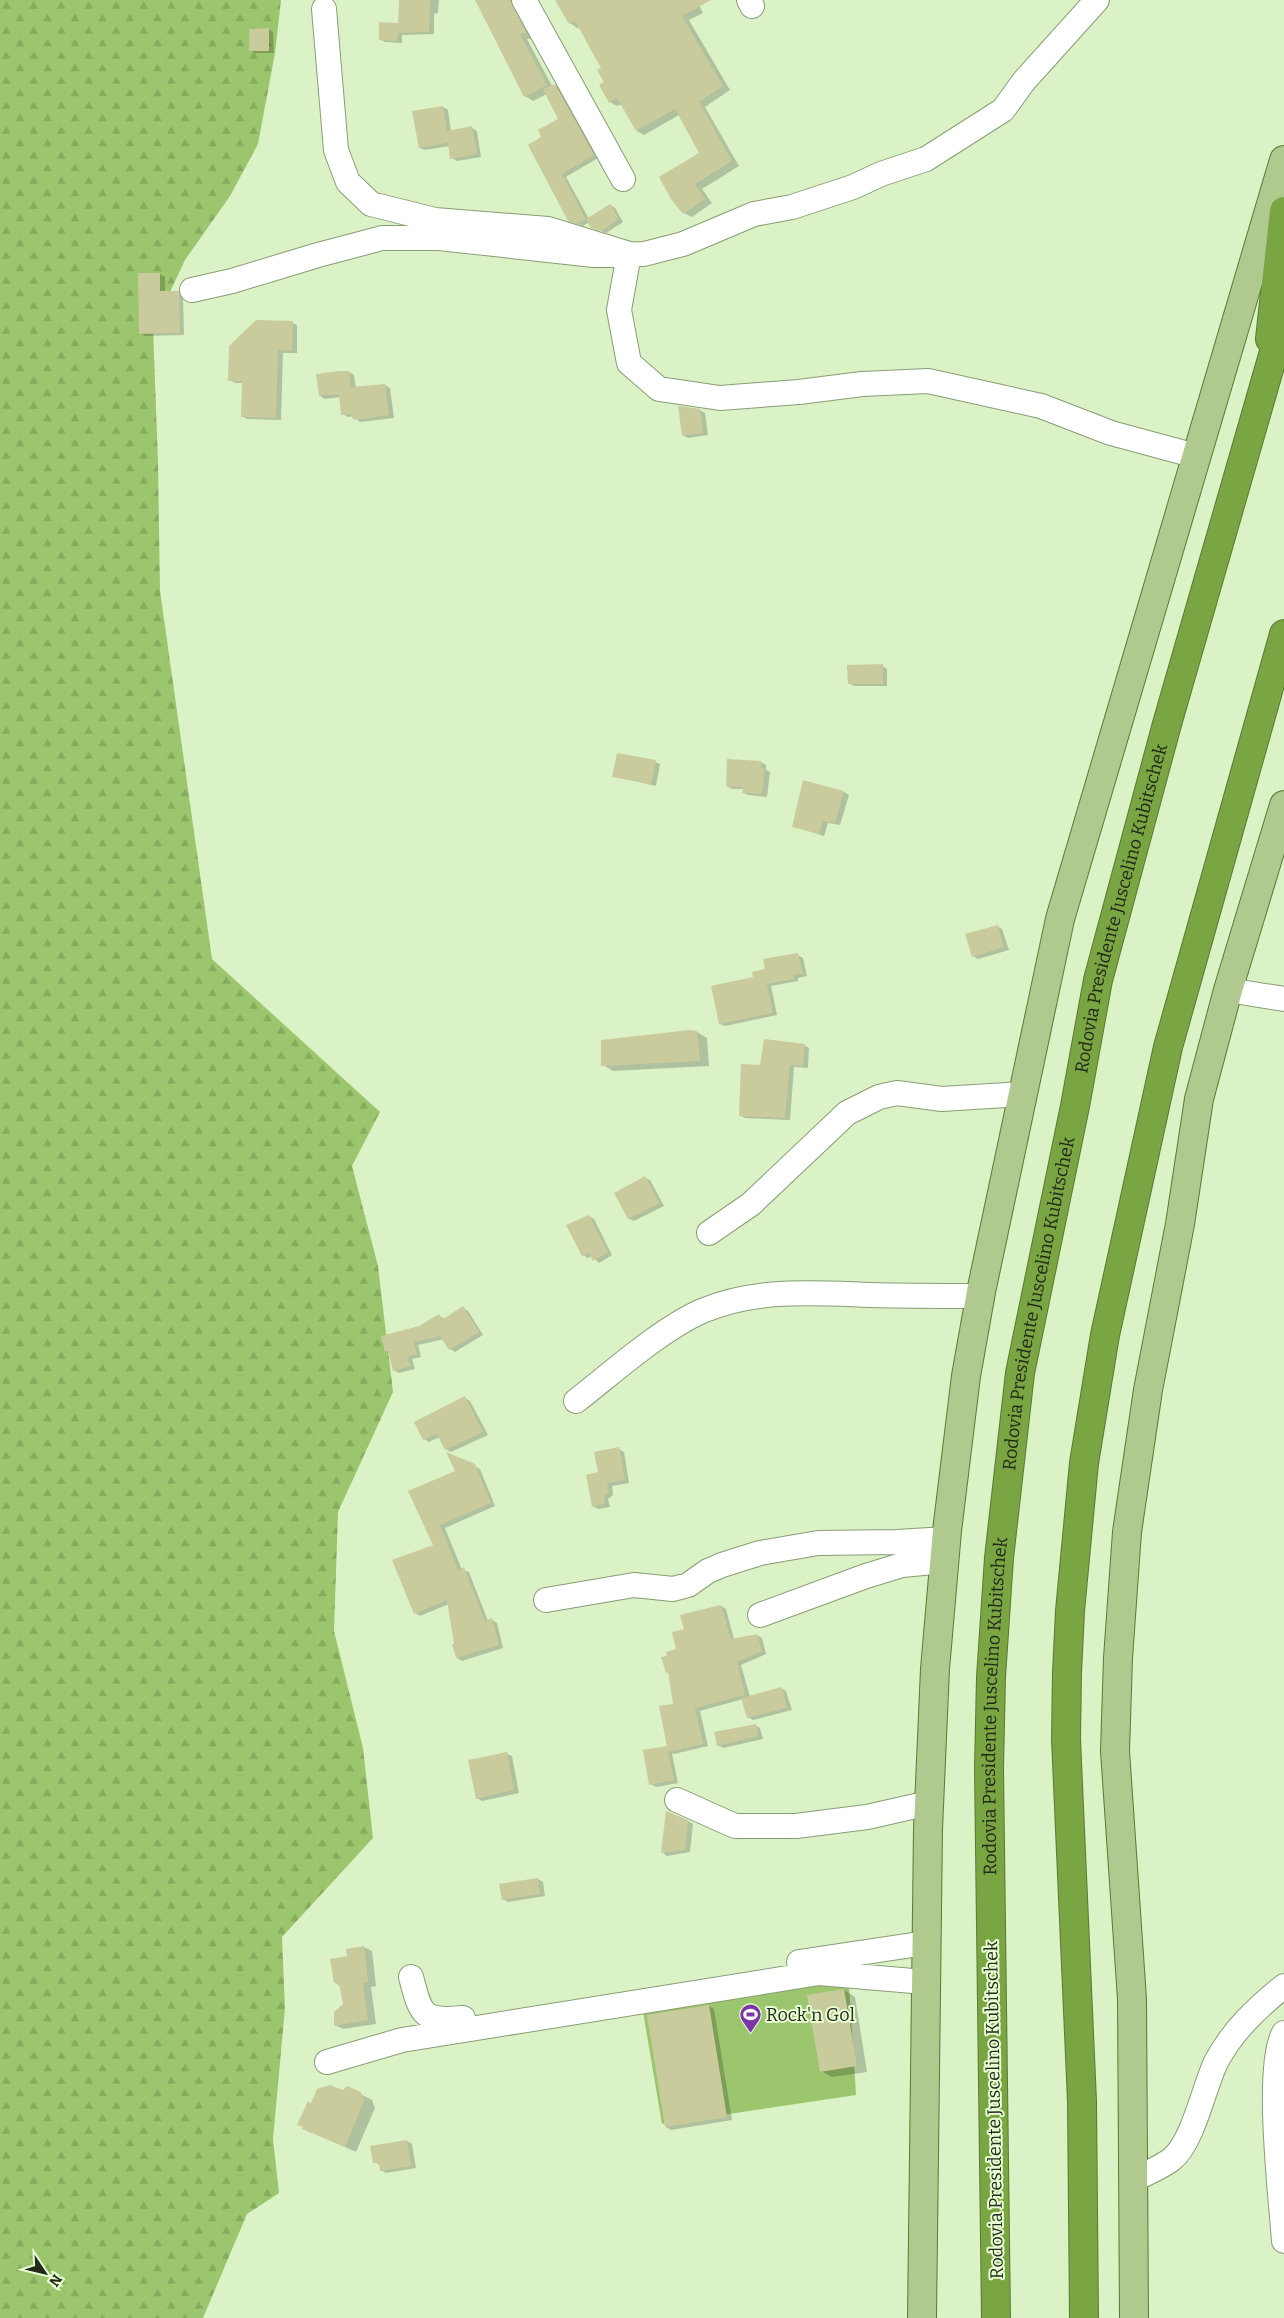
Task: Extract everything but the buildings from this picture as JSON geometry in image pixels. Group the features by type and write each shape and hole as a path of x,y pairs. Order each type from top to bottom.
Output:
{"highway":[{"path":"1266,376 1284,211"},
{"name":"Rodovia Presidente Juscelino Kubitschek","path":"994,2312 989,1768 991,1686 999,1558 1020,1373 1075,1106 1098,980 1167,724 1284,317"},
{"path":"1084,2318 1082,2092 1066,1739 1070,1620 1084,1463 1105,1335 1168,1047 1284,634"}],"main road":[{"path":"922,2318 925,1982 929,1803 935,1668 945,1550 966,1376 980,1296 1060,919 1284,160"},
{"path":"1134,2318 1132,1999 1115,1751 1118,1658 1127,1532 1148,1390 1180,1224 1199,1099 1228,990 1284,805"}],"street":[{"path":"524,0 623,179"},
{"path":"192,290 232,281 318,254 382,238 439,238 594,255 644,254 683,244 754,214 792,206 853,187 881,174 926,159 1003,110 1024,81 1097,0"},
{"path":"324,9 336,150 348,182 371,204 435,220 548,229 629,254"},
{"path":"629,254 618,310 629,363 659,389 720,398 799,392 862,384 928,381 1041,406 1110,433 1196,456"},
{"path":"1228,990 1284,999"},
{"path":"709,1232 751,1204 847,1113 864,1103 897,1093 942,1099 1022,1094"},
{"path":"576,1401 682,1323 701,1312 734,1300 772,1294 809,1293 980,1296"},
{"path":"546,1600 634,1585 673,1589 688,1584 708,1571 722,1565 760,1553 818,1543 898,1542 945,1550"},
{"path":"760,1615 866,1576 945,1550"},
{"path":"677,1800 735,1826 796,1826 867,1817 929,1803"},
{"path":"411,1977 419,2005 426,2015 436,2020 456,2019 579,2002 806,1960 926,1944"},
{"path":"327,2062 402,2040 819,1973 925,1982"},
{"path":"1132,2180 1156,2170 1174,2157 1187,2137 1216,2063 1234,2032 1253,2011 1284,1986"},
{"path":"1284,2033 1279,2046 1275,2081 1276,2133 1284,2241"}],"green space":[{"path":"0,0 281,0 275,53 258,144 230,196 185,260 153,328 160,591 212,959 380,1112 352,1166 378,1266 393,1392 338,1512 334,1631 363,1748 373,1838 282,1937 285,2008 273,2139 279,2193 247,2214 203,2318 0,2318"},
{"name":"Rock'n Gol","path":"848,1969 856,2095 662,2124 641,2000"}],"place":[{"name":"Rock'n Gol","path":"750,2034"}]}
